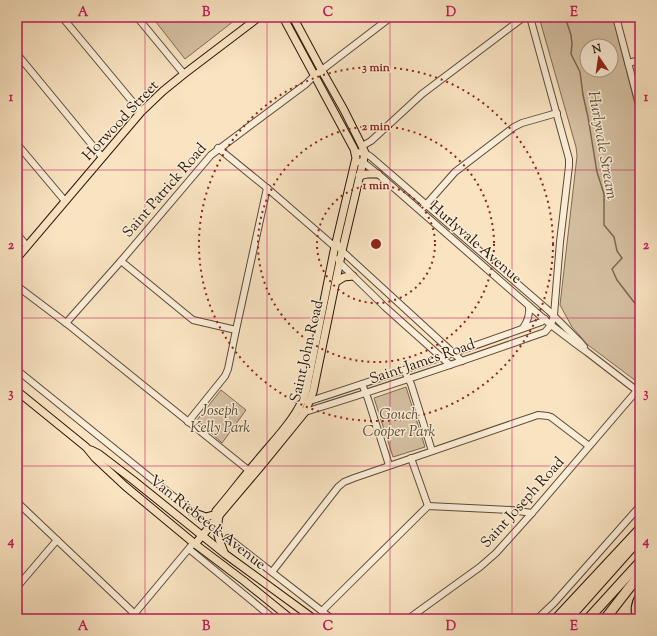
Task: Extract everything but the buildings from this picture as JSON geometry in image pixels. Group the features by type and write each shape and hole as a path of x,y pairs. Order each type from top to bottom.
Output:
{"highway":[{"path":"556,619 640,529"},
{"path":"568,619 640,538"},
{"path":"588,619 640,562"},
{"path":"605,619 640,574"}],"main road":[{"name":"Horwood Street","path":"17,258 140,112 184,74 259,17"},
{"path":"283,17 355,152 355,162"},
{"name":"Hurlyvale Avenue","path":"293,17 344,110 363,150"},
{"path":"346,136 356,176 378,174"},
{"name":"Saint John Road","path":"307,401 306,391 335,247 356,176 363,162 363,150"},
{"name":"Saint John Road","path":"192,545 251,473 279,435 302,411 313,392 356,176 355,162"},
{"path":"336,282 344,277 354,276"},
{"name":"Van Riebeeck Avenue","path":"17,391 86,447 99,454 225,554 314,619"},
{"name":"Van Riebeeck Avenue","path":"86,447 95,458 192,545 244,581 291,619"},
{"path":"192,512 206,517 216,515 217,534 225,554"},
{"path":"637,619 634,611 640,595"}],"street":[{"path":"62,17 140,112"},
{"path":"137,17 184,74"},
{"name":"Saint Patrick Road","path":"66,322 121,261 208,157 218,148 306,84 314,76 391,17"},
{"path":"355,152 363,150 422,94 524,17"},
{"path":"530,17 568,153 569,166 556,288 551,313 551,325 545,332"},
{"path":"616,17 640,108"},
{"path":"17,54 102,157"},
{"path":"628,63 640,60"},
{"path":"421,211 455,172 514,127 522,123 557,113"},
{"path":"17,144 65,201"},
{"path":"218,148 335,247 342,251 462,361"},
{"name":"Hurlyvale Avenue","path":"363,150 551,313 579,341 587,352"},
{"path":"355,162 363,162"},
{"name":"Hurlyvale Avenue","path":"363,162 551,325 639,390"},
{"path":"188,422 227,372 267,188"},
{"path":"17,234 27,246"},
{"path":"335,247 340,262 385,307 450,365"},
{"path":"121,261 193,320 236,330"},
{"path":"17,286 66,322 251,473"},
{"path":"385,307 393,298"},
{"path":"523,328 529,318 529,306"},
{"path":"545,319 551,313"},
{"name":"Saint James Road","path":"307,401 404,370 541,322 545,319"},
{"path":"545,332 550,330 559,331"},
{"name":"Saint James Road","path":"302,411 366,394 545,332"},
{"path":"17,370 208,525"},
{"path":"404,370 411,384 432,451"},
{"path":"362,384 389,465"},
{"name":"Saint Joseph Road","path":"408,619 487,561 532,513 588,446 639,390"},
{"path":"272,572 338,487 344,482 354,478 538,415 551,417 588,446"},
{"path":"411,458 428,506"},
{"path":"17,502 133,616 140,619"},
{"path":"322,611 428,506 511,510 532,513"},
{"path":"537,619 554,603 640,506"},
{"path":"228,538 332,619"},
{"path":"17,587 57,540"},
{"path":"133,616 192,545 271,617 276,606"}],"green space":[{"path":"152,17 239,17 185,59"},
{"path":"539,17 613,17 618,38 579,38 579,78 619,78 619,41 640,124 640,384 588,345 572,327 560,305 577,156 576,147"},
{"name":"Gouch Cooper Park","path":"406,387 425,447 393,457 374,398"},
{"name":"Joseph Kelly Park","path":"221,390 246,410 222,443 197,420"}],"waterway":[{"name":"Hurlyvale Stream","path":"565,17 571,35 571,54 580,72 597,172 604,194 604,225 614,237 617,251 622,258 612,269 617,280 640,310"}]}
